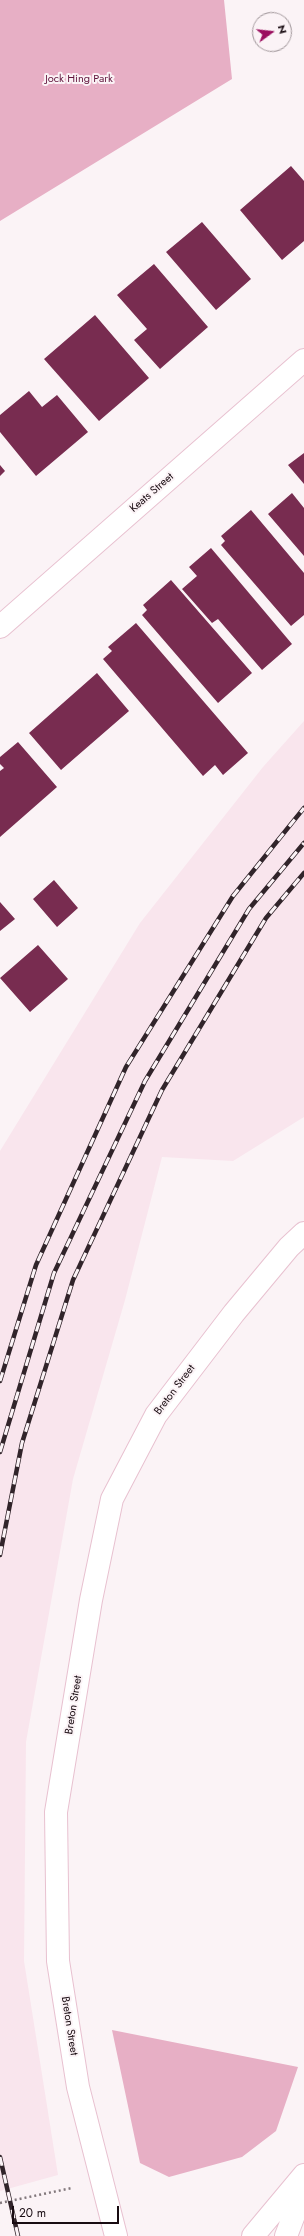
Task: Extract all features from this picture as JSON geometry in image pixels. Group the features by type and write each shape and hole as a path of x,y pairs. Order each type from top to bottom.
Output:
{"street":[{"name":"Keats Street","path":"0,627 304,360"},
{"name":"Breton Street","path":"116,2236 78,2087 58,1961 56,1812 91,1600 112,1499 156,1415 234,1313 289,1247 304,1233"},
{"path":"253,2236 304,2175"},
{"path":"286,2236 304,2189"}],"shaded area":[{"path":"304,721 304,1117 233,1161 162,1157 125,1300 73,1479 26,1742 24,1961 58,2175 0,2191 0,1151 140,923 263,767"}],"green space":[{"name":"Jock Hing Park","path":"0,0 224,0 232,79 0,221"},
{"path":"112,2030 298,2067 276,2131 242,2157 169,2177 140,2163"}],"building":[{"path":"291,166 304,181 304,241 282,260 240,210"},
{"path":"202,222 251,279 216,310 166,252"},
{"path":"154,264 208,327 160,369 134,340 147,329 117,295"},
{"path":"95,315 149,378 99,421 44,359"},
{"path":"29,391 42,407 57,395 88,432 36,476 0,432 0,415"},
{"path":"304,453 304,484 288,465"},
{"path":"0,465 5,471 0,476"},
{"path":"292,493 304,508 304,556 268,514"},
{"path":"251,510 304,573 304,615 291,626 221,545 225,541 221,536"},
{"path":"211,548 292,644 262,670 218,619 212,623 182,589 197,576 189,567"},
{"path":"171,580 252,673 218,703 142,615 147,610 143,605"},
{"path":"136,623 248,753 223,775 215,765 203,776 103,659 112,651 108,647"},
{"path":"97,673 129,711 61,770 29,733"},
{"path":"18,742 57,787 0,837 0,771 4,768 0,764 0,757"},
{"path":"54,880 78,908 57,927 33,899"},
{"path":"0,902 15,919 0,931"},
{"path":"38,945 68,979 30,1012 0,978"}],"railway":[{"path":"0,1381 36,1265 126,1067 233,896 304,808"},
{"path":"0,1452 54,1273 145,1081 249,909 304,843"},
{"path":"0,1555 22,1443 73,1280 162,1090 266,918 304,873"},
{"path":"0,2157 18,2236"}]}
